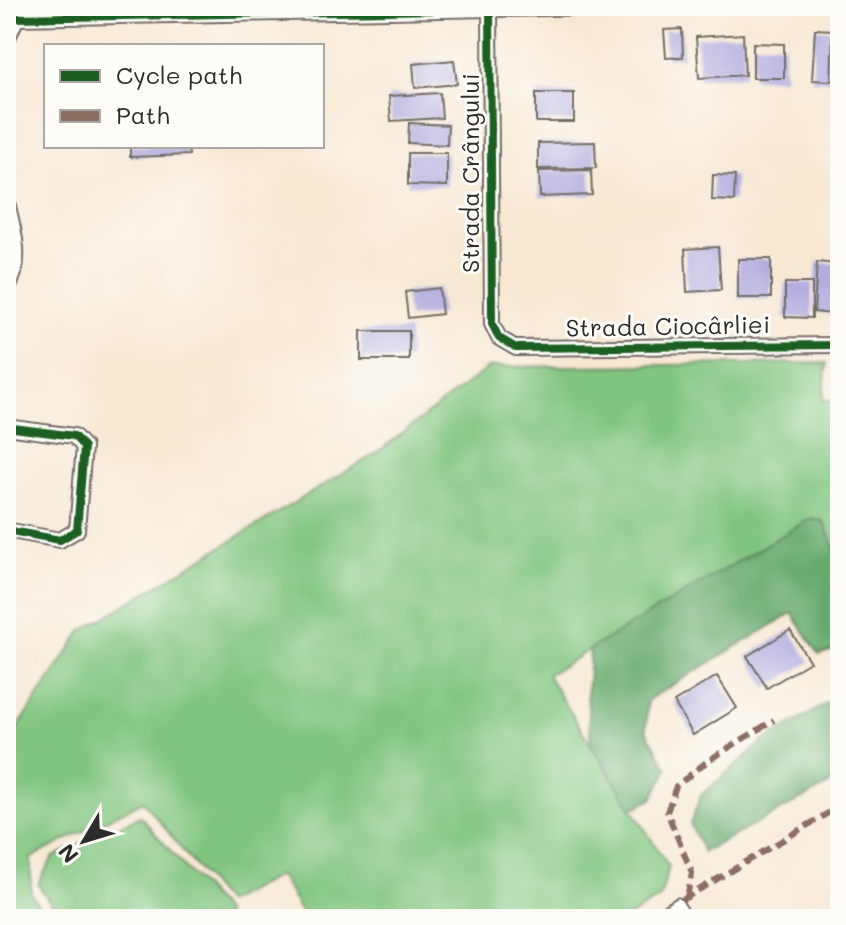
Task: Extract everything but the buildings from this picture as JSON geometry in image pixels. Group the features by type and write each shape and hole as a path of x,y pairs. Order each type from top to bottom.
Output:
{"street":[{"path":"6,42 18,12 652,6"},
{"name":"Strada Crângului","path":"490,7 492,324 499,338"},
{"path":"6,198 17,243 16,266 6,291"},
{"name":"Strada Ciocârliei","path":"499,338 516,348 840,345"},
{"path":"6,427 74,436 84,447 77,530 60,540 6,530"}],"lane":[{"path":"649,919 678,902 689,919"}],"green space":[{"path":"827,363 823,400 840,401 840,560 823,521 811,519 547,675 669,867 660,898 624,919 305,919 279,875 225,903 143,801 31,858 31,894 48,919 6,919 6,746 82,631 375,454 489,367"},
{"path":"811,518 823,521 840,560 840,649 819,654 792,613 648,700 646,730 668,769 652,799 632,809 591,745 587,697 590,649"},
{"path":"831,701 840,702 840,779 703,852 690,824 701,795 765,740"},
{"path":"140,816 225,913 224,919 61,919 38,884 53,857"}],"marked path":[{"path":"687,897 692,873 667,812 676,786 709,760 774,720"},
{"path":"682,900 840,806"}],"cycle path":[{"path":"490,6 492,324 499,338 516,348 840,345"},
{"path":"15,18 652,6"},
{"path":"6,427 74,436 84,447 77,530 60,540 6,530"}]}
